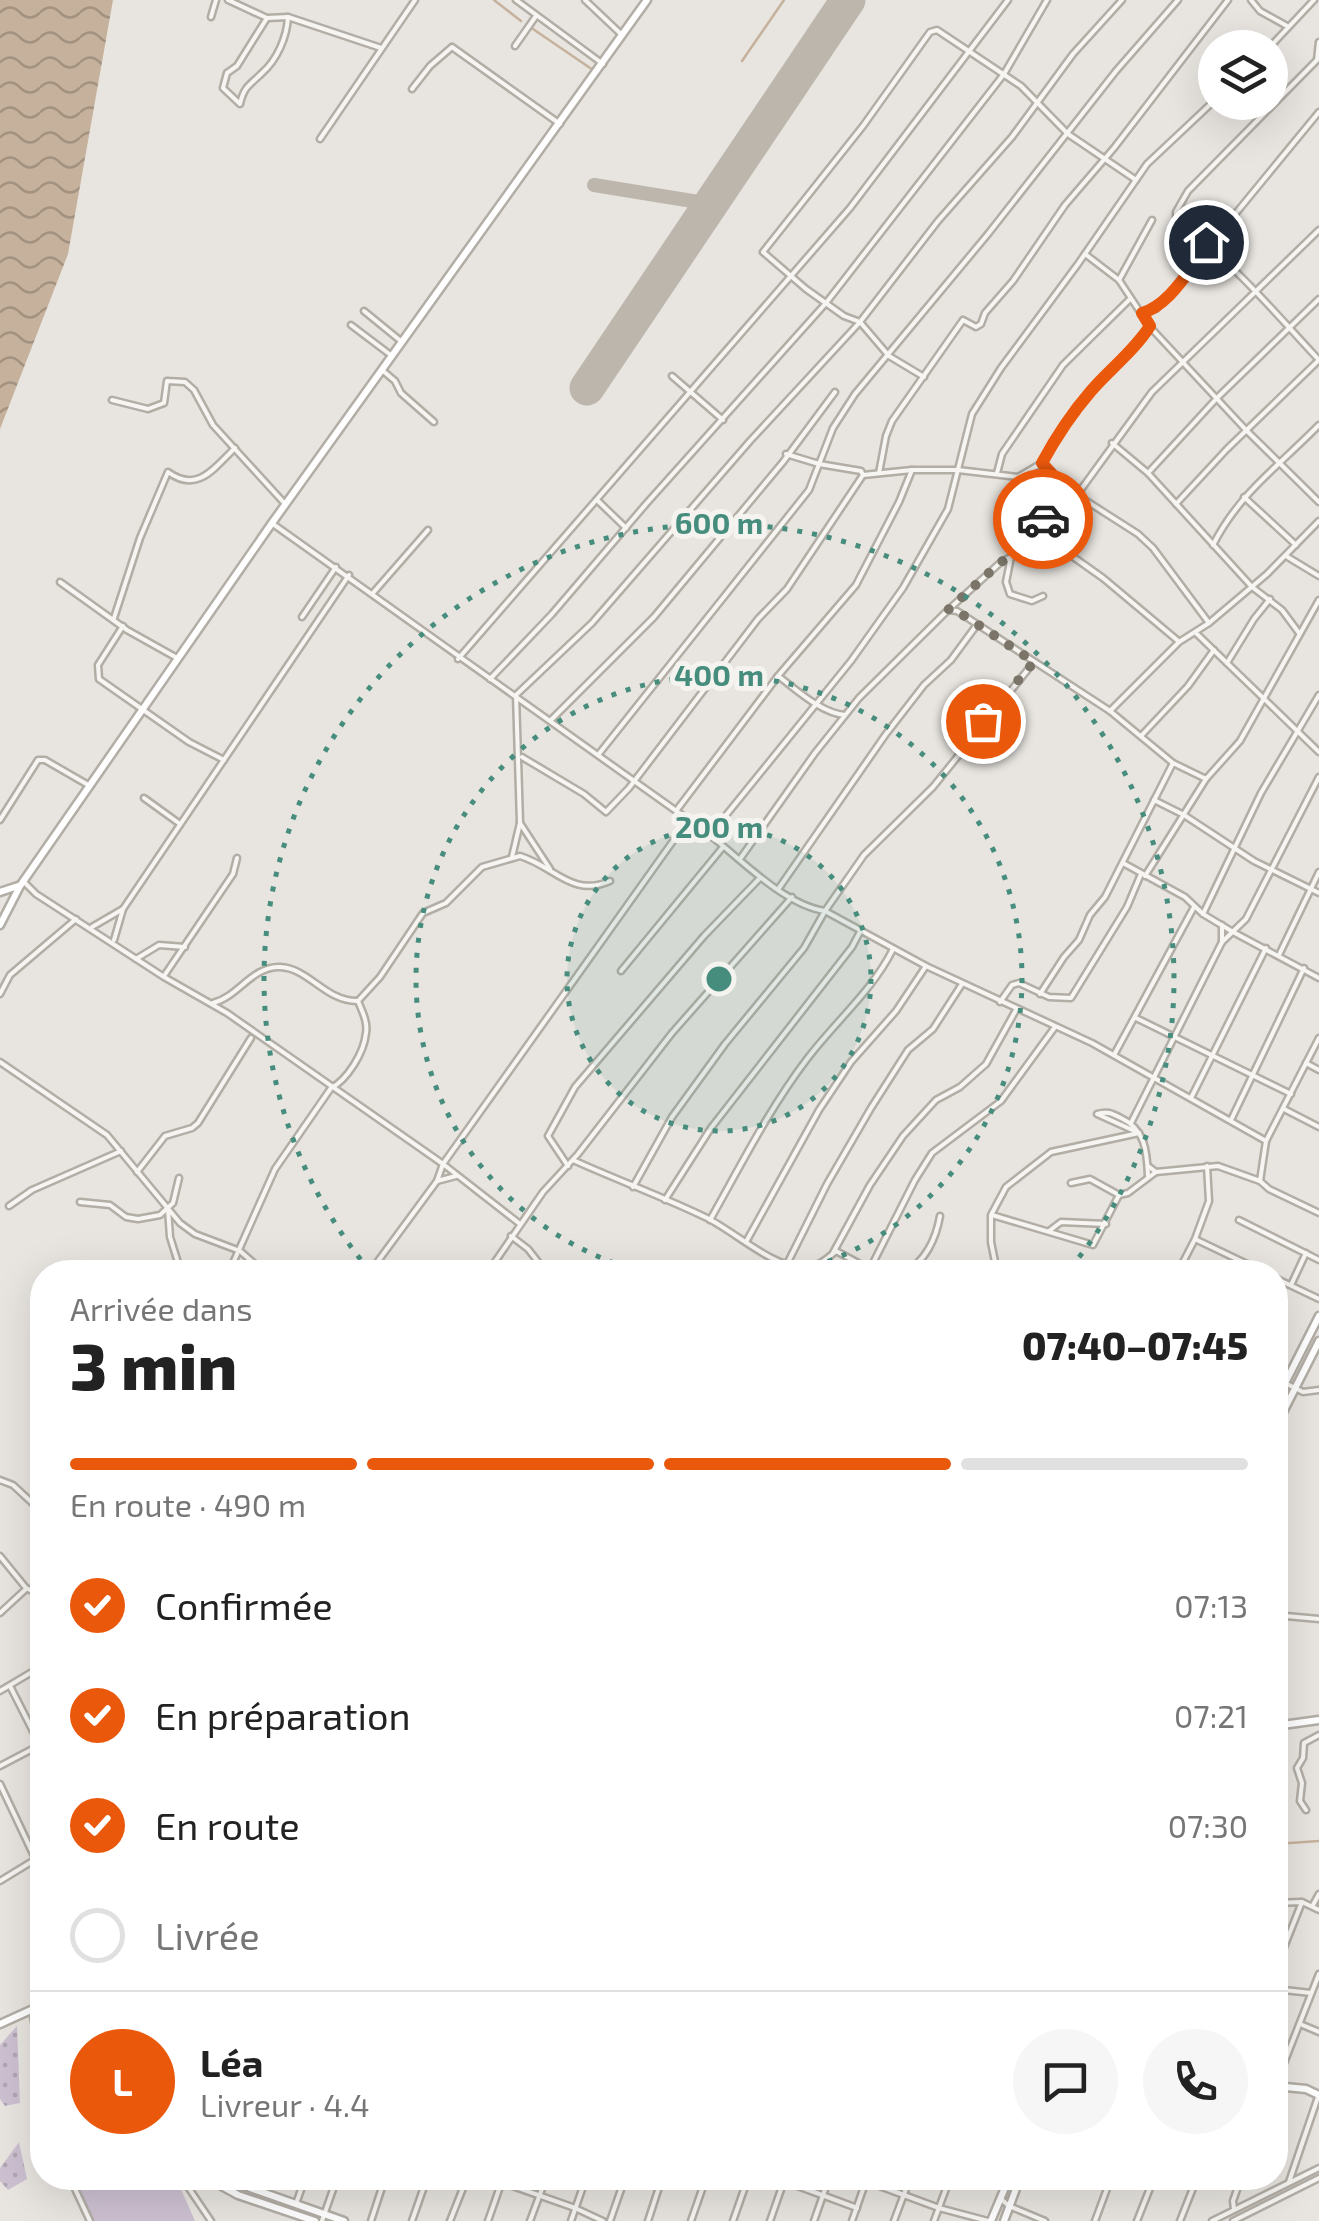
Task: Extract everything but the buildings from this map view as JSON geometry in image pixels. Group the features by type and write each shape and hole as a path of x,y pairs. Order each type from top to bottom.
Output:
{"main road":[{"path":"0,925 22,884 272,523 647,0"},
{"path":"11,902 1,892 22,884"},
{"path":"1288,1377 1319,1316"},
{"path":"1288,1402 1319,1341"},
{"path":"1288,1724 1319,1720"},
{"path":"0,2024 30,2011"},
{"path":"1288,2088 1319,2094"},
{"path":"229,2190 293,2213 344,2221"},
{"path":"256,2190 293,2213"},
{"path":"991,2219 1004,2190"},
{"path":"1005,2221 1015,2190"}],"street":[{"path":"211,16 216,0"},
{"path":"228,0 268,18 288,17 380,48"},
{"path":"320,139 415,0"},
{"path":"516,0 602,64"},
{"path":"586,0 622,35"},
{"path":"458,659 860,196 1008,0"},
{"path":"490,679 826,304 1004,74 1047,0"},
{"path":"512,857 520,823 516,696 592,623 750,441 860,322 938,221 994,159 1074,54 1122,0"},
{"path":"598,755 810,490 833,428 855,394 1178,0"},
{"path":"879,473 892,422 963,320 976,327 981,324 1065,205 1228,0"},
{"path":"1251,0 1260,11 1288,26"},
{"path":"1284,30 1314,0"},
{"path":"515,46 536,16"},
{"path":"268,18 237,66 226,73 223,88 240,104 244,88 262,74 281,50 288,17"},
{"path":"924,378 888,356 860,322 826,304 765,255 764,250 863,126 930,32 937,30 1004,74 1068,134 1136,180"},
{"path":"1176,504 1319,360 1256,290 1206,242 1176,222 1176,212 1188,191 1317,60 1319,42"},
{"path":"412,90 430,66 452,47 560,124"},
{"path":"1142,313 1156,309 1319,112"},
{"path":"710,835 850,661 903,588 948,509 978,402 1155,153 1198,115"},
{"path":"1118,280 1152,220"},
{"path":"1042,596 1032,601 1010,594 1006,582 1011,557 1031,527 1074,495 1112,442 1181,361 1319,230"},
{"path":"1085,254 1118,280 1181,361 1319,502"},
{"path":"996,473 1002,454 1063,364 1130,299"},
{"path":"1148,473 1217,398 1319,299"},
{"path":"364,311 402,342"},
{"path":"351,325 392,356"},
{"path":"520,756 584,794 606,812 758,619 787,589 863,475 958,470 1018,477 1042,463 1082,401 1150,326"},
{"path":"382,370 401,394 434,422"},
{"path":"672,376 723,420"},
{"path":"112,400 152,409 164,403 167,381 185,382 194,390 213,425 286,504"},
{"path":"550,720 654,617 835,392"},
{"path":"1212,545 1244,498 1277,462 1318,428"},
{"path":"1112,442 1148,473 1299,633"},
{"path":"114,618 140,538 168,472 178,480 194,481 208,476 235,448"},
{"path":"786,454 861,471 863,475"},
{"path":"1042,463 1074,495 1138,534 1209,622"},
{"path":"676,812 778,676 865,571 912,470"},
{"path":"1244,498 1296,546"},
{"path":"598,501 626,528"},
{"path":"1110,711 1179,642 1252,586 1319,521"},
{"path":"272,523 710,835 760,877 810,909 825,911 926,966 1114,1056 1266,1141"},
{"path":"1031,527 1102,578 1179,642"},
{"path":"373,592 428,530"},
{"path":"1286,556 1319,576"},
{"path":"740,860 844,715 948,610 1011,557"},
{"path":"302,617 336,567"},
{"path":"114,942 123,909 348,576"},
{"path":"60,582 179,659"},
{"path":"1228,663 1270,599"},
{"path":"1000,1002 1015,983 1040,994 1068,999 1074,995 1143,875 1206,779 1234,749 1265,700 1319,600"},
{"path":"948,610 957,612 1110,711 1173,763 1206,779"},
{"path":"123,626 103,654 97,673 116,692 224,760"},
{"path":"779,888 886,734 976,626"},
{"path":"1196,632 1319,752"},
{"path":"1141,736 1188,686 1214,650"},
{"path":"632,1187 672,1117 725,1044 804,948 864,855 933,786 1034,662"},
{"path":"778,676 814,702 844,715"},
{"path":"1202,914 1261,793 1319,695"},
{"path":"0,820 38,760 45,760 90,786"},
{"path":"1040,994 1080,940 1090,915 1105,897 1173,763"},
{"path":"1131,1122 1222,942 1246,919 1319,777"},
{"path":"144,798 180,824"},
{"path":"1153,800 1160,800 1234,849 1319,893"},
{"path":"379,1260 437,1181 442,1164 688,820"},
{"path":"520,823 552,872"},
{"path":"621,971 724,846"},
{"path":"358,1001 380,977 423,914 446,904 482,867 512,857 527,858 573,886 599,886 610,881"},
{"path":"164,977 233,874 238,858"},
{"path":"1123,864 1185,897 1202,914 1233,932 1317,976 1319,967"},
{"path":"1278,954 1319,872"},
{"path":"568,1166 548,1136 575,1086 760,877"},
{"path":"22,884 246,1026 520,1224"},
{"path":"496,1260 551,1182 573,1160 672,1033 792,897"},
{"path":"1114,1056 1194,908"},
{"path":"91,928 123,909"},
{"path":"0,994 2,983 10,975 76,918"},
{"path":"1222,925 1222,942"},
{"path":"665,1200 711,1128 852,947 861,930"},
{"path":"136,959 159,945 185,947"},
{"path":"710,1220 789,1084 879,976 893,948"},
{"path":"1191,1098 1216,1055 1266,948"},
{"path":"745,1242 819,1110 851,1062 896,1012 926,966"},
{"path":"212,1004 226,1000 253,976 277,967 290,970 338,999 358,1001"},
{"path":"1231,1120 1304,968"},
{"path":"790,1260 871,1108 908,1050 933,1028 962,984"},
{"path":"235,1260 274,1169 331,1088 337,1086 356,1061 366,1034 358,1001"},
{"path":"823,1260 833,1253 902,1136 936,1100 970,1080 986,1064 1016,1010"},
{"path":"1136,1018 1291,1094"},
{"path":"246,1026 252,1038"},
{"path":"878,1260 914,1180 932,1152 1001,1102 1055,1027"},
{"path":"252,1038 262,1038"},
{"path":"137,1172 165,1136 198,1123 252,1038"},
{"path":"1260,1181 1266,1141 1319,1038"},
{"path":"0,1062 108,1135 168,1208 195,1234 240,1251 250,1260"},
{"path":"1306,1064 1319,1070"},
{"path":"1284,1109 1319,1127"},
{"path":"995,1260 991,1215 1006,1187 1051,1152 1139,1134 1097,1114 1111,1113 1131,1122 1142,1133 1148,1176"},
{"path":"9,1206 32,1190 120,1151"},
{"path":"573,1160 710,1220 780,1260"},
{"path":"1148,1166 1156,1172"},
{"path":"1185,1260 1210,1198 1207,1166"},
{"path":"1070,1183 1090,1179 1119,1195 1128,1193 1156,1172 1218,1166 1260,1181 1268,1190 1318,1210"},
{"path":"437,1181 456,1176"},
{"path":"80,1202 110,1205 126,1217 160,1216 173,1202 180,1178"},
{"path":"991,1215 1093,1245 1119,1195"},
{"path":"168,1208 170,1238 177,1260"},
{"path":"921,1260 936,1234 940,1216"},
{"path":"1239,1220 1319,1260"},
{"path":"1048,1232 1060,1222 1106,1224"},
{"path":"511,1236 537,1260"},
{"path":"1196,1239 1235,1260"},
{"path":"833,1253 853,1260"},
{"path":"1291,1286 1306,1253"},
{"path":"1288,1284 1319,1299"},
{"path":"1288,1384 1304,1392 1318,1388"},
{"path":"0,1480 30,1501"},
{"path":"0,1556 30,1590"},
{"path":"0,1613 26,1588"},
{"path":"1288,1616 1319,1619"},
{"path":"0,1691 30,1673"},
{"path":"10,1686 30,1723"},
{"path":"1306,1810 1300,1801 1302,1779 1297,1768 1304,1744 1319,1735"},
{"path":"0,1766 30,1750"},
{"path":"0,1784 30,1846"},
{"path":"0,1881 30,1863"},
{"path":"1313,1905 1319,1894"},
{"path":"1288,1902 1302,1902 1319,1910"},
{"path":"1288,1937 1302,1902"},
{"path":"1288,2054 1319,1974"},
{"path":"1288,1990 1312,1993"},
{"path":"1300,2024 1319,2032"},
{"path":"1289,2182 1319,2094"},
{"path":"1289,2182 1319,2168"},
{"path":"1233,2221 1319,2178"},
{"path":"76,2190 90,2221"},
{"path":"190,2190 211,2221"},
{"path":"238,2195 240,2190"},
{"path":"320,2219 332,2190"},
{"path":"371,2221 381,2190"},
{"path":"412,2221 423,2190"},
{"path":"450,2221 462,2190"},
{"path":"488,2221 499,2190"},
{"path":"527,2190 602,2221"},
{"path":"530,2221 542,2190"},
{"path":"570,2221 582,2190"},
{"path":"610,2221 621,2190"},
{"path":"648,2221 658,2190"},
{"path":"691,2221 702,2190"},
{"path":"733,2221 744,2190"},
{"path":"770,2221 781,2190"},
{"path":"811,2190 857,2208"},
{"path":"814,2221 825,2190"},
{"path":"852,2221 863,2190"},
{"path":"892,2190 938,2208 1005,2221"},
{"path":"894,2221 906,2190"},
{"path":"934,2221 945,2190"},
{"path":"1094,2221 1105,2190"},
{"path":"1138,2221 1150,2190"},
{"path":"1180,2221 1192,2190"},
{"path":"1234,2209 1238,2190"},
{"path":"1212,2221 1273,2190"},
{"path":"1001,2199 1045,2221"},
{"path":"1252,2213 1257,2221"}],"shaded area":[{"path":"17,2026 20,2103 5,2106 0,2099 0,2045"},
{"path":"19,2142 27,2179 8,2190 0,2181 0,2168"},
{"path":"76,2190 181,2190 195,2221 90,2221"}],"water":[{"path":"0,0 113,0 68,254 0,429"}],"waterway":[{"path":"494,0 521,21"},
{"path":"742,61 784,0"},
{"path":"533,29 593,70"},
{"path":"1288,1843 1319,1841"}],"taxiway":[{"path":"594,185 711,204"}],"runway":[{"path":"587,388 848,0"}],"way so far":[{"path":"983,721 1034,662 965,616 948,610 1011,557 1031,527 1043,519"}],"route":[{"path":"1043,519 1070,494 1042,463 1052,445 1092,389 1140,341 1150,326 1142,313 1156,309 1168,296 1208,247 1206,242"}]}
